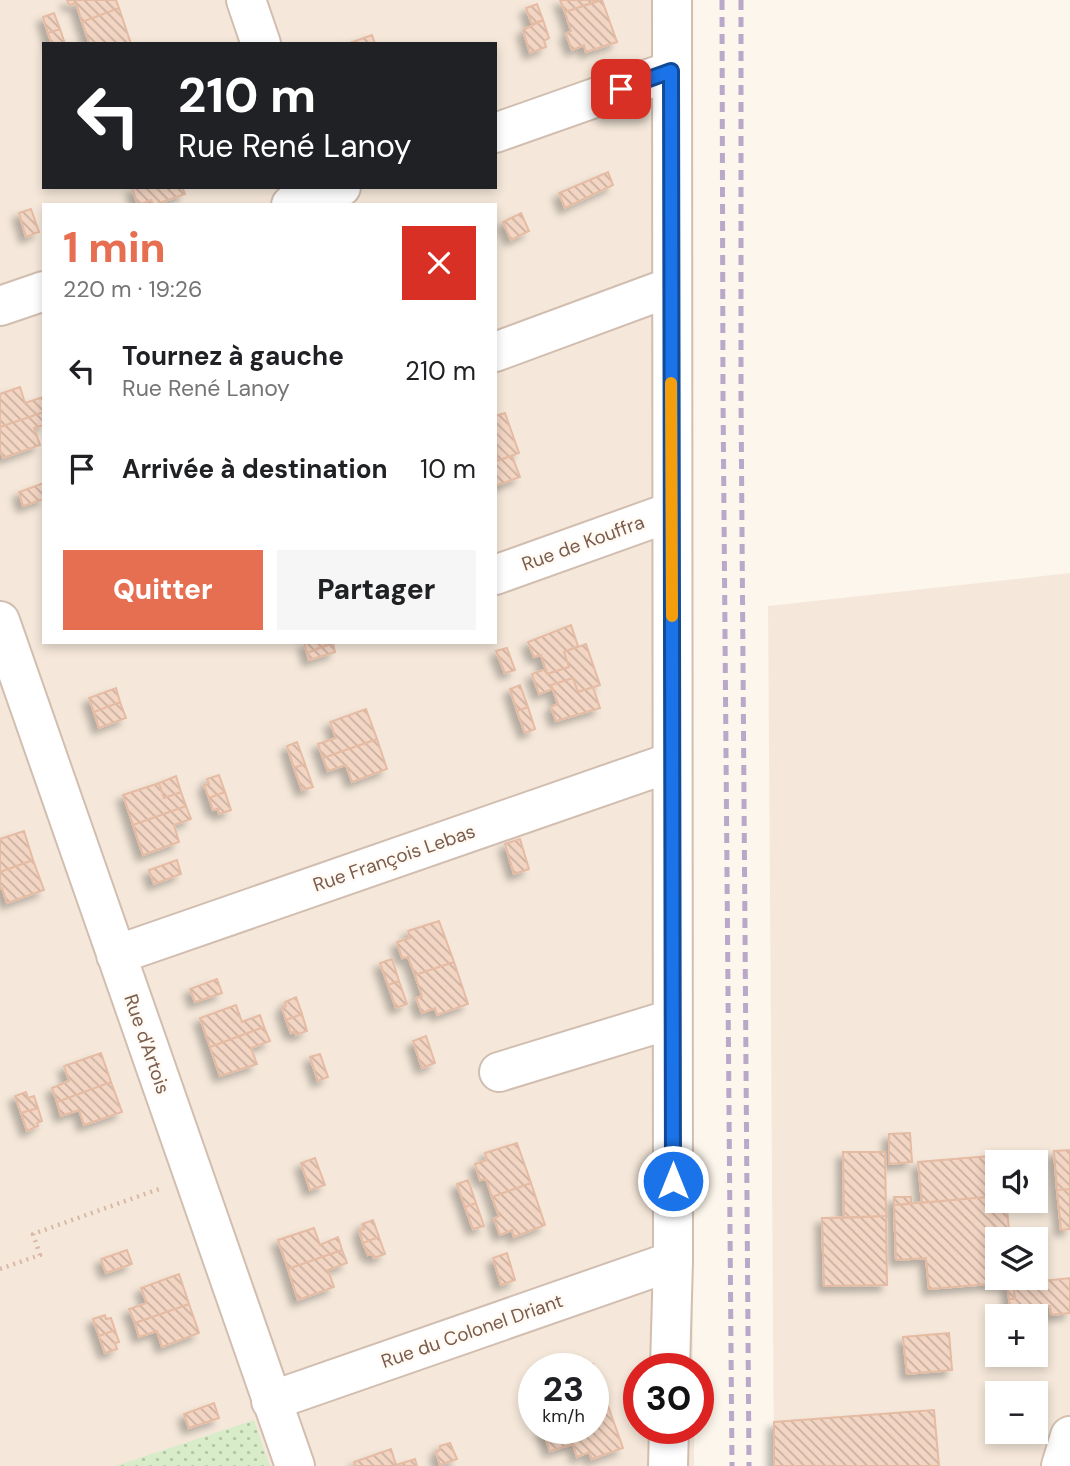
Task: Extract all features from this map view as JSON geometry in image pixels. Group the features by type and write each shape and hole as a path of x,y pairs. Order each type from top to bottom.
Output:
{"street":[{"path":"246,0 260,42"},
{"path":"670,1353 673,1261 672,0"},
{"path":"497,132 671,71"},
{"path":"497,351 671,287"},
{"path":"0,306 42,292"},
{"name":"Rue de Kouffra","path":"497,574 671,512"},
{"name":"Rue d'Artois","path":"0,621 295,1466"},
{"name":"Rue François Lebas","path":"116,955 672,762"},
{"path":"499,1072 672,1019"},
{"name":"Rue du Colonel Driant","path":"271,1401 673,1261"},
{"path":"1061,1466 1070,1437"},
{"path":"668,1466 669,1444"}],"path":[{"path":"0,1269 40,1255 33,1234 193,1177"}],"shaded area":[{"path":"0,0 687,0 693,1353 623,1353 623,1444 694,1444 694,1466 0,1466"},
{"path":"1070,573 1070,1466 774,1466 768,606"}],"green space":[{"path":"254,1420 270,1466 115,1466"}],"building":[{"path":"67,0 116,0 119,8 82,22 76,3 69,5"},
{"path":"560,0 600,0 565,12"},
{"path":"602,0 617,42 586,52 584,45 572,50 566,34 571,31 565,12"},
{"path":"537,4 543,20 532,24 526,8"},
{"path":"119,8 130,42 89,42 82,22"},
{"path":"54,13 60,29 48,33 43,17"},
{"path":"543,20 549,38 544,41 546,47 530,53 523,30"},
{"path":"60,29 64,42 51,42 48,33"},
{"path":"372,35 374,42 353,42"},
{"path":"608,172 613,185 565,208 559,193"},
{"path":"132,189 183,189 185,194 160,203 153,203 151,200 137,203"},
{"path":"31,209 39,232 26,237 19,213"},
{"path":"521,213 529,231 511,240 503,222"},
{"path":"20,387 25,403 42,397 42,413 0,427 0,394"},
{"path":"42,413 42,426 34,428 40,445 3,458 0,449 0,427"},
{"path":"505,413 519,453 497,461 497,415"},
{"path":"512,456 520,477 497,485 497,461"},
{"path":"42,484 42,500 23,506 19,492"},
{"path":"571,625 578,646 564,652 569,667 547,674 541,655 534,657 528,642"},
{"path":"304,644 328,644 307,653"},
{"path":"330,644 333,644 335,652 309,660 307,653"},
{"path":"586,644 600,685 578,692 573,678 551,685 553,689 539,694 532,674 546,669 547,674 569,667 564,652"},
{"path":"507,648 515,670 505,673 496,651"},
{"path":"573,678 578,692 593,687 600,708 556,721 551,707 558,704 551,685"},
{"path":"520,685 528,707 517,711 510,689"},
{"path":"116,688 120,702 94,712 89,698"},
{"path":"120,702 126,718 99,728 94,712"},
{"path":"528,707 535,729 525,733 517,711"},
{"path":"366,709 377,739 323,758 318,744 336,738 330,722"},
{"path":"377,739 387,769 352,782 346,765 328,771 323,758"},
{"path":"297,742 305,764 294,768 287,746"},
{"path":"305,764 313,787 302,790 294,768"},
{"path":"219,775 225,792 209,798 204,785 209,784 207,779"},
{"path":"176,776 181,792 164,798 159,783"},
{"path":"159,783 164,798 181,792 186,806 133,825 123,795"},
{"path":"225,792 231,810 219,814 218,809 213,810 209,798"},
{"path":"186,806 191,819 174,825 179,842 143,855 133,825"},
{"path":"24,831 33,860 0,872 0,839"},
{"path":"520,839 529,869 514,874 505,844"},
{"path":"33,860 44,890 7,903 2,888 0,889 0,872"},
{"path":"177,860 181,874 154,884 149,870"},
{"path":"439,921 454,962 415,975 408,957 402,958 397,942 410,938 408,931"},
{"path":"392,959 399,981 388,985 380,963"},
{"path":"454,962 468,1004 437,1015 435,1008 422,1013 416,998 422,996 415,975"},
{"path":"217,979 222,993 195,1002 190,989"},
{"path":"399,981 407,1004 396,1008 388,985"},
{"path":"296,997 302,1014 286,1020 282,1008 286,1006 285,1002"},
{"path":"236,1005 242,1022 260,1015 264,1027 210,1047 200,1018"},
{"path":"302,1014 307,1031 296,1035 295,1031 291,1033 286,1020"},
{"path":"264,1027 270,1041 251,1048 257,1064 220,1076 210,1047"},
{"path":"426,1036 435,1063 422,1068 413,1041"},
{"path":"101,1053 111,1082 57,1102 52,1088 69,1081 64,1066"},
{"path":"320,1054 328,1077 318,1081 310,1057"},
{"path":"111,1082 122,1112 84,1125 79,1110 61,1116 57,1102"},
{"path":"26,1092 28,1098 34,1096 38,1108 21,1113 15,1096"},
{"path":"38,1108 42,1121 27,1131 21,1113"},
{"path":"910,1133 912,1162 889,1164 889,1134"},
{"path":"517,1143 531,1183 492,1197 486,1179 480,1180 475,1164 487,1160 485,1153"},
{"path":"1070,1150 1070,1189 1057,1190 1054,1151"},
{"path":"843,1152 885,1152 886,1216 844,1218"},
{"path":"985,1156 985,1197 922,1203 918,1162"},
{"path":"315,1158 325,1185 310,1190 301,1163"},
{"path":"468,1180 476,1203 465,1207 457,1184"},
{"path":"531,1183 545,1225 514,1237 512,1230 500,1235 494,1219 499,1216 492,1197"},
{"path":"1070,1189 1070,1229 1061,1230 1057,1190"},
{"path":"894,1197 911,1197 911,1204 894,1205"},
{"path":"985,1197 985,1213 1007,1213 1009,1227 985,1227 985,1284 929,1289 926,1258 896,1260 894,1205"},
{"path":"476,1203 484,1226 473,1229 465,1207"},
{"path":"886,1216 887,1285 824,1286 822,1218"},
{"path":"373,1220 379,1237 363,1243 359,1230 364,1229 362,1224"},
{"path":"314,1228 320,1245 338,1237 342,1250 288,1269 278,1240"},
{"path":"379,1237 385,1254 374,1258 372,1254 368,1255 363,1243"},
{"path":"127,1250 132,1264 106,1273 101,1259"},
{"path":"342,1250 347,1263 328,1270 334,1287 298,1300 288,1269"},
{"path":"507,1253 515,1280 501,1285 493,1258"},
{"path":"179,1274 189,1304 135,1323 129,1309 147,1303 141,1288"},
{"path":"1070,1278 1070,1313 1051,1315 1048,1304 1010,1304 1009,1299 1015,1299 1014,1290 1048,1290 1048,1280"},
{"path":"1008,1290 1014,1290 1015,1299 1009,1299"},
{"path":"189,1304 199,1333 162,1347 157,1331 139,1337 135,1323"},
{"path":"105,1315 106,1319 111,1318 115,1330 99,1336 93,1319"},
{"path":"115,1330 119,1342 115,1343 117,1349 105,1353 99,1336"},
{"path":"949,1333 952,1370 907,1374 903,1337"},
{"path":"214,1403 219,1418 189,1428 184,1414"},
{"path":"609,1409 623,1448 592,1459 589,1452 577,1457 573,1444 609,1444"},
{"path":"934,1410 939,1466 774,1466 774,1422"},
{"path":"450,1443 457,1459 440,1465 436,1452 440,1450 440,1446"},
{"path":"547,1444 573,1444 550,1451"},
{"path":"391,1449 396,1465 415,1459 417,1466 356,1466 354,1462"}],"railway":[{"path":"722,0 732,1466"},
{"path":"741,0 741,396 749,1466"}],"slow traffic":[{"path":"671,383 672,616"}],"route":[{"path":"621,89 671,71 673,1181"}]}
